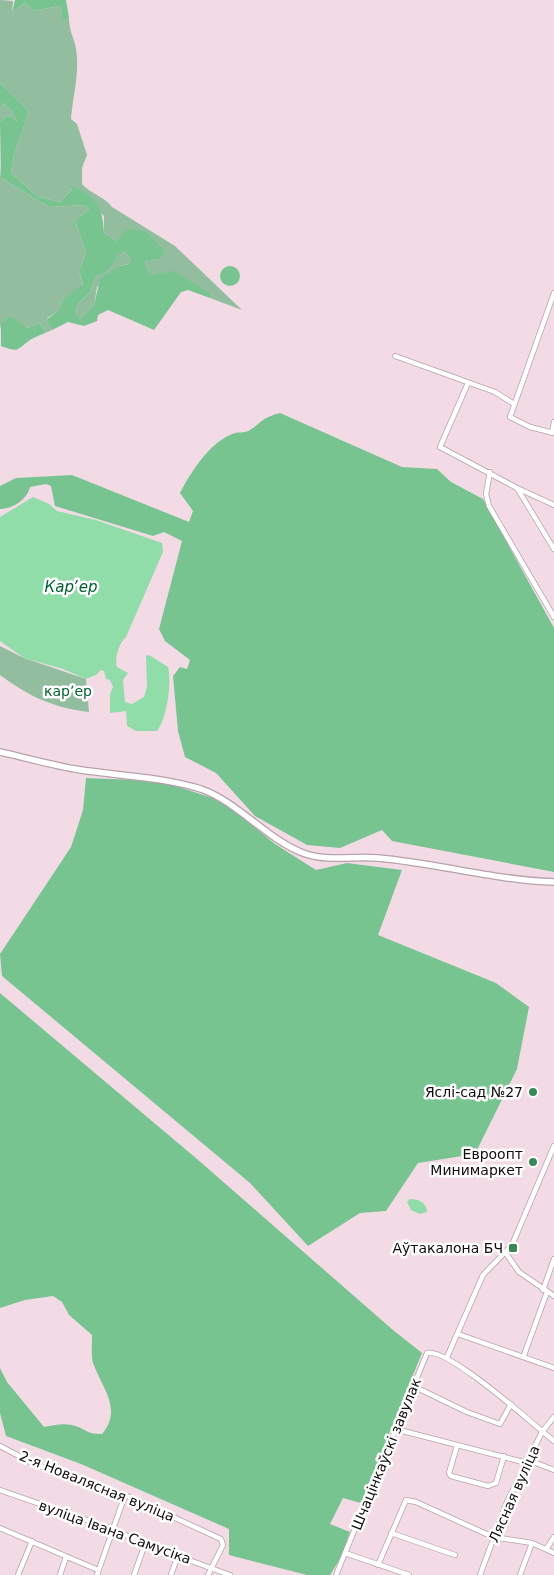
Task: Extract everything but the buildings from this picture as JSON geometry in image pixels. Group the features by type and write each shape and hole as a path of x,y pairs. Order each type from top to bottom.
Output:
{"street":[{"path":"554,293 510,417 513,420 553,433 554,422"},
{"path":"395,356 494,392 514,404"},
{"path":"468,383 440,447 518,488 554,504"},
{"path":"490,472 486,494 489,506 554,617"},
{"path":"518,488 554,549"},
{"path":"522,496 527,491"},
{"path":"0,752 70,768 174,782 203,790 232,807 284,845 305,854 323,857 404,861 498,878 554,882"},
{"path":"554,1146 516,1236 505,1252 483,1275 448,1357 511,1404 554,1441"},
{"path":"505,1252 519,1272 554,1296"},
{"path":"524,1355 554,1259"},
{"path":"458,1334 524,1355 554,1368"},
{"name":"Шчацінкаўскі завулак","path":"336,1575 427,1353 432,1352 448,1357"},
{"path":"413,1386 467,1412 500,1424 511,1404"},
{"name":"Лясная вуліца","path":"480,1575 493,1536 528,1461 542,1432 554,1417"},
{"path":"395,1429 457,1446 528,1461 554,1470"},
{"name":"2-я Новалясная вуліца","path":"0,1446 34,1464 125,1495 221,1539 223,1544 211,1567"},
{"path":"457,1446 449,1473 452,1476 488,1486 496,1483 504,1456"},
{"name":"вуліца Івана Самусіка","path":"0,1490 112,1529 145,1544 230,1575"},
{"path":"0,1528 32,1540 98,1573 125,1495"},
{"path":"378,1565 406,1500 416,1502 493,1536 532,1543 547,1548 554,1553"},
{"path":"391,1533 455,1555"},
{"path":"547,1548 554,1537"},
{"path":"18,1575 32,1540"},
{"path":"520,1575 532,1543"},
{"path":"134,1575 145,1544"},
{"path":"345,1553 409,1575"},
{"path":"171,1575 178,1555"},
{"path":"60,1575 66,1557"},
{"path":"208,1575 211,1567"}],"green space":[{"path":"0,0 13,1 12,12 25,3 35,11 59,6 62,10 62,21 69,17 77,53 76,81 71,119 77,124 87,155 82,168 82,184 112,207 175,246 242,310 210,298 212,295 162,274 150,275 145,262 159,259 165,251 117,241 104,233 104,216 67,185 72,190 60,202 38,197 11,173 14,155 29,111 0,83"},
{"path":"3,103 11,110 19,123 8,115 0,122 0,110"},
{"path":"0,167 1,178 49,207 85,205 89,210 75,220 86,253 79,271 83,285 62,301 61,310 47,318 52,330 45,333 40,323 27,328 1,325 0,330"},
{"path":"125,252 131,260 129,264 119,266 97,287 94,305 81,321 76,314 77,305 90,292 96,276 101,275 110,268 118,253"},
{"name":"карʼер","path":"0,646 24,658 86,679 89,712 42,700 0,675"}],"shaded area":[{"path":"15,0 66,0 69,17 62,22 62,10 59,6 35,11 25,3 12,12"},
{"path":"0,83 29,111 14,155 11,173 38,197 60,202 72,190 66,184 84,192 99,208 102,215 104,233 117,241 127,229 145,231 165,251 160,259 145,262 150,275 174,271 212,295 210,298 188,290 181,292 154,330 108,310 98,315 97,321 84,326 68,322 52,330 47,319 60,310 62,301 83,284 79,271 86,253 75,220 89,210 85,205 49,207 1,178 0,122 8,115 18,122 11,110 3,103 0,110","holes":["125,252 131,260 129,264 119,266 100,279 94,305 81,320 76,314 77,305 90,292 96,276 101,275 110,268 118,254"]},
{"path":"230,266 237,269 240,276 237,283 230,286 223,283 220,276 223,269"},
{"path":"10,316 27,328 40,323 45,333 15,350 1,346 1,325"},
{"path":"280,413 402,467 437,469 451,482 483,499 554,628 554,872 392,841 382,830 340,848 307,845 255,816 216,773 185,757 178,731 173,676 180,667 187,669 190,660 165,641 159,629 182,541 164,532 153,536 55,506 51,486 46,484 30,487 26,496 18,503 5,509 0,509 0,486 16,478 72,475 189,522 193,511 180,493 202,458 226,437 248,431 266,418"},
{"path":"86,778 160,781 222,801 275,844 316,870 347,863 402,870 378,935 496,983 529,1007 517,1069 475,1154 418,1163 386,1211 360,1213 308,1246 250,1183 2,976 0,954 71,847 83,810"},
{"path":"0,993 197,1159 393,1330 422,1353 361,1503 343,1498 330,1524 350,1532 341,1557 330,1575 307,1575 229,1555 229,1529 81,1464 6,1436 0,1413 0,1368 7,1382 44,1427 69,1424 89,1432 102,1434 111,1416 111,1407 109,1398 93,1363 92,1335 69,1315 62,1302 53,1296 25,1300 0,1308"}],"water":[{"name":"Карʼер","path":"33,497 49,504 57,511 96,520 162,543 163,552 126,637 119,647 116,660 117,667 128,673 123,680 125,702 132,704 144,697 147,687 146,656 149,655 168,667 168,700 164,718 157,731 136,731 127,726 126,711 110,713 110,694 113,687 110,680 106,679 104,671 101,670 96,675 86,679 63,669 24,658 0,641 0,517"},
{"path":"410,1199 422,1202 427,1212 420,1214 411,1210 407,1202"}],"place":[{"name":"Яслі-сад №27","path":"533,1092"},
{"name":"Евроопт Минимаркет","path":"533,1162"},
{"name":"Аўтакалона БЧ","path":"513,1248"}]}
